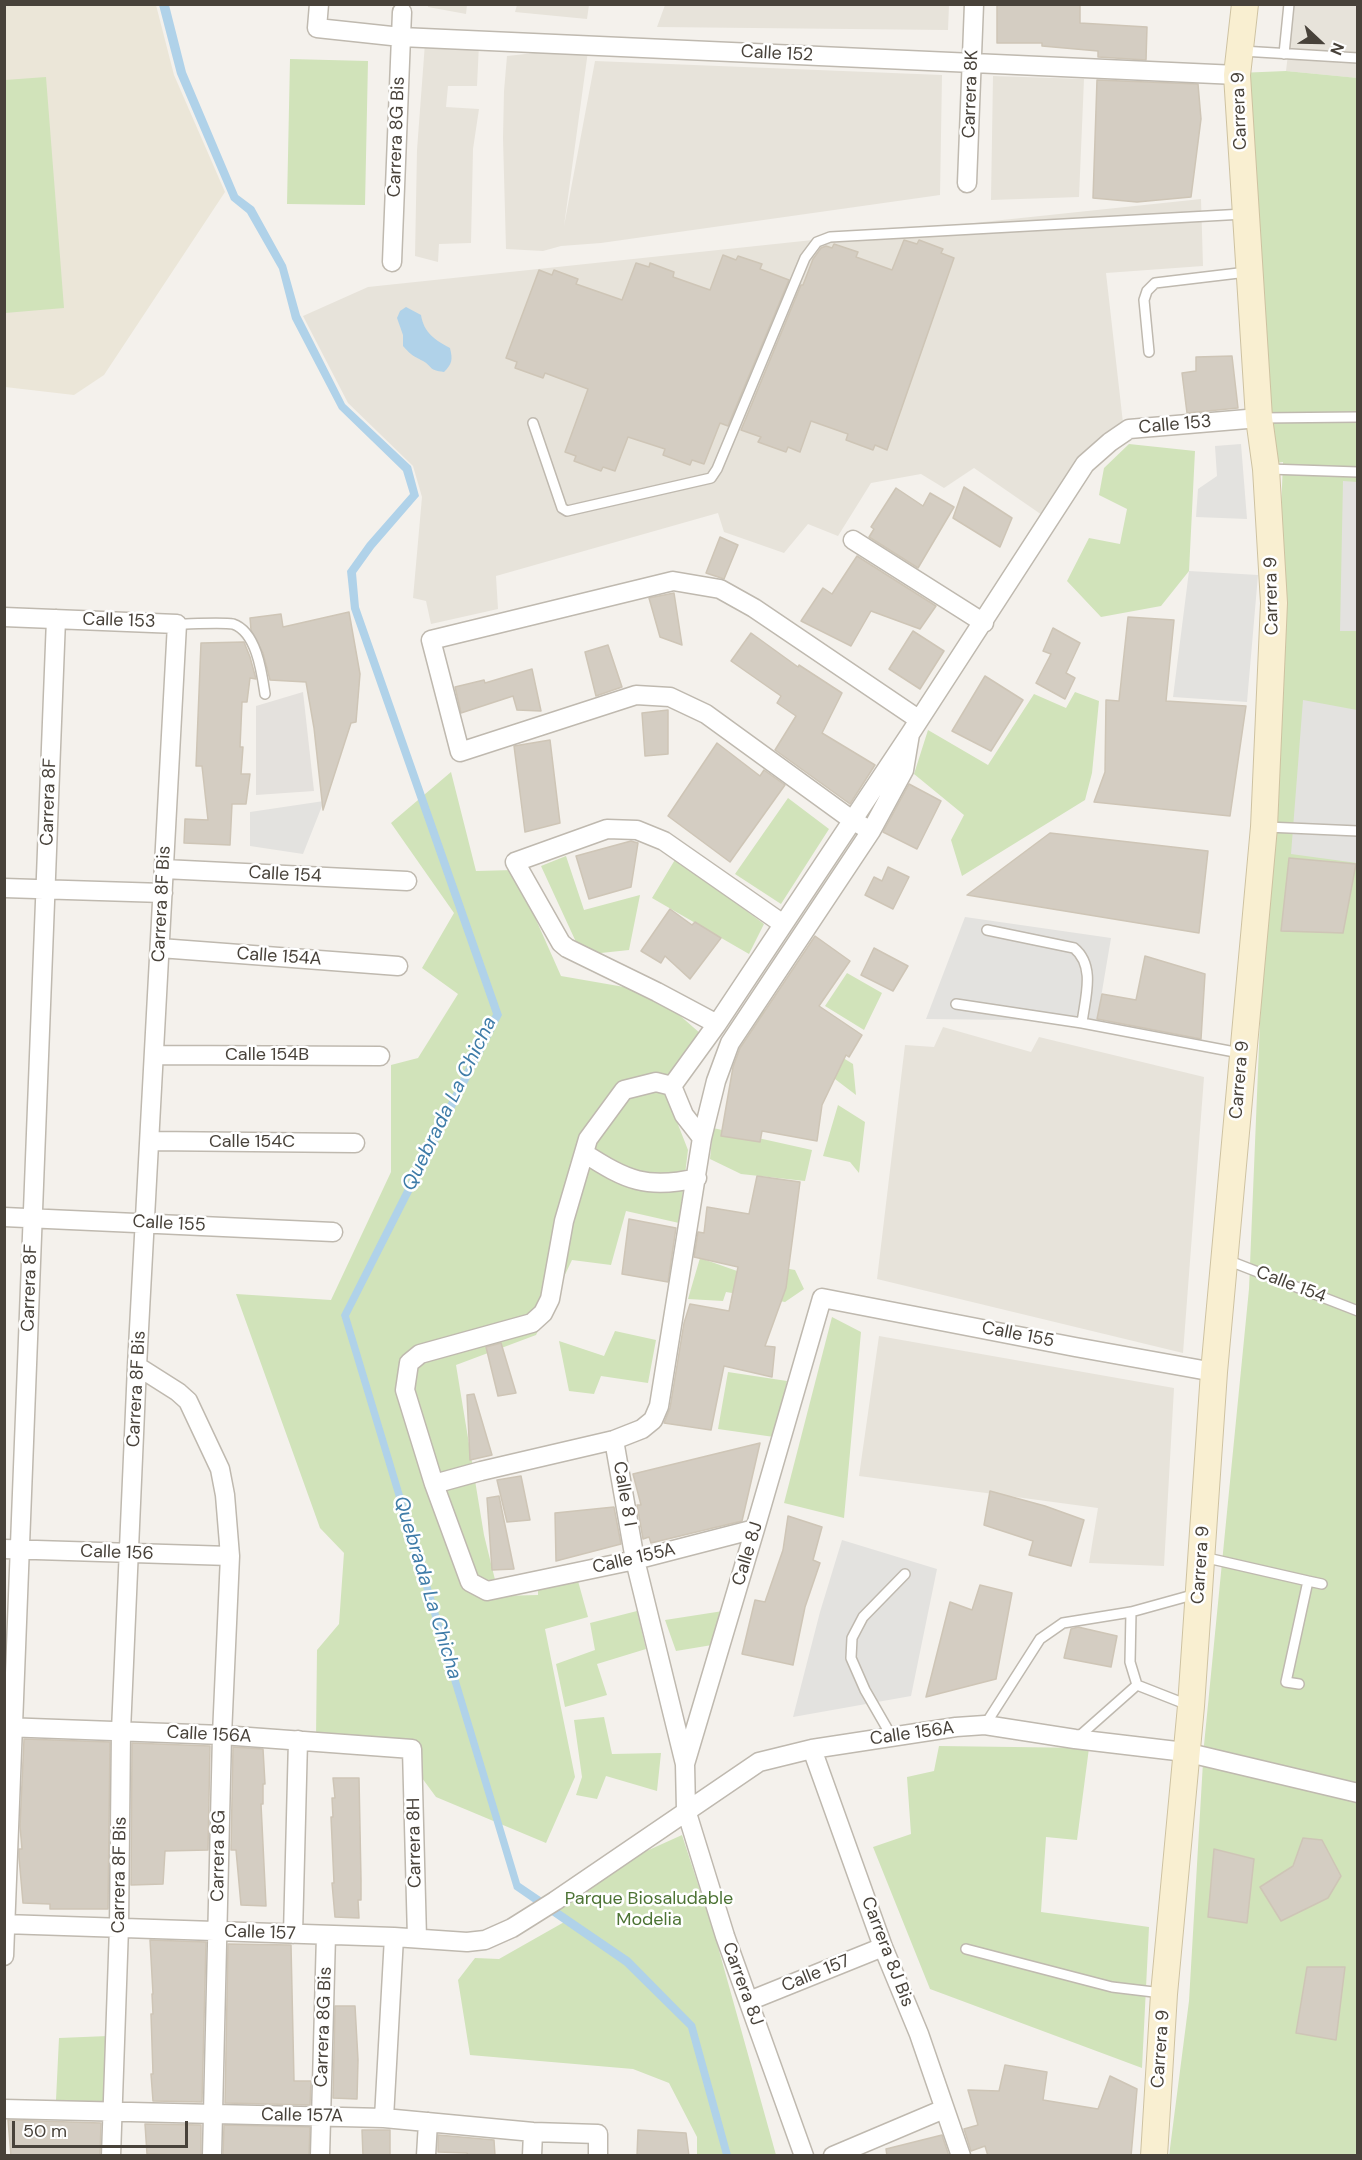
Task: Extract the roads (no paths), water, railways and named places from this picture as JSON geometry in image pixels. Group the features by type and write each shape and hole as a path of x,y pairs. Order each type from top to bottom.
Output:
{"street":[{"name":"Calle 152","path":"319,4 317,28 401,37 972,63 1238,63"},
{"name":"Carrera 8K","path":"967,183 974,4"},
{"name":"Carrera 9","path":"1154,2156 1164,1994 1191,1706 1214,1372 1264,827 1274,603 1266,469 1259,418 1238,63 1245,4"},
{"name":"Carrera 8G Bis","path":"392,262 402,12"},
{"name":"Calle 153","path":"672,1086 717,1024 984,623 1085,464 1129,429 1259,418"},
{"path":"853,540 984,623"},
{"path":"871,831 852,820 706,714 670,697 636,695 460,752 431,640 673,581 720,589 754,608 914,727"},
{"name":"Calle 153","path":"4,617 177,624"},
{"name":"Carrera 8F","path":"4,1956 12,1549 33,1218 56,619"},
{"name":"Carrera 8F Bis","path":"111,2156 119,1928 121,1731 177,624"},
{"name":"Calle 8 I","path":"685,1764 635,1560 614,1440 642,1429 653,1420 659,1406 702,1138 716,1081 729,1043 871,831 904,770 914,727"},
{"path":"717,1024 567,948 561,943 515,862 607,829 637,830 664,841 783,924"},
{"name":"Calle 154","path":"164,869 407,881"},
{"path":"4,888 163,893"},
{"name":"Calle 154A","path":"160,948 398,966"},
{"name":"Calle 154B","path":"154,1055 380,1056"},
{"path":"697,1178 670,1184 642,1182 612,1171 584,1154 588,1139 624,1090 656,1082 672,1086 684,1114 702,1138"},
{"name":"Calle 154C","path":"150,1141 355,1143"},
{"name":"Calle 155A","path":"584,1154 564,1221 550,1299 543,1313 532,1323 420,1354 409,1363 405,1390 434,1484 470,1582 487,1591 512,1587 635,1560 755,1529"},
{"name":"Calle 155","path":"4,1217 333,1232"},
{"name":"Calle 155","path":"822,1298 1214,1372"},
{"name":"Calle 8J","path":"686,1810 685,1764 822,1298"},
{"name":"Carrera 8G","path":"138,1366 188,1401 220,1469 225,1495 230,1556 222,1735 212,2156"},
{"path":"434,1484 614,1440"},
{"name":"Calle 156","path":"12,1549 230,1556"},
{"name":"Calle 156A","path":"512,1928 759,1762 812,1749 985,1725 1075,1739 1185,1752 1358,1793"},
{"name":"Calle 156A","path":"9,1727 222,1735 412,1749"},
{"path":"293,1934 298,1740"},
{"name":"Carrera 8H","path":"412,1749 417,1938"},
{"name":"Carrera 8J Bis","path":"812,1749 883,1947 919,2034 961,2156"},
{"name":"Carrera 8J","path":"686,1810 725,1936 804,2156"},
{"name":"Calle 157","path":"5,1924 394,1937 468,1942 485,1940 512,1928"},
{"name":"Carrera 8G Bis","path":"320,2156 326,1935"},
{"path":"384,2118 394,1937"},
{"name":"Calle 157","path":"749,2001 883,1947"},
{"name":"Calle 157A","path":"4,2109 384,2118 533,2132 598,2134 598,2156"},
{"path":"833,2156 944,2109"},
{"path":"426,2156 428,2122"},
{"path":"532,2156 533,2132"}],"lane":[{"path":"1284,54 1288,4"},
{"path":"1238,63 1284,54 1358,58"},
{"path":"533,423 562,507 567,511 711,477 717,469 805,258 817,242 830,237 1246,214"},
{"path":"1149,352 1144,300 1147,291 1155,283 1250,271"},
{"name":"Calle 153","path":"1259,418 1358,417"},
{"path":"1266,469 1358,472"},
{"name":"Calle 153","path":"177,624 233,624 242,630 254,646 265,694"},
{"path":"1264,827 1358,831"},
{"path":"987,930 1074,948 1083,956 1088,972 1082,1023"},
{"path":"956,1004 1082,1023 1242,1054"},
{"name":"Calle 154","path":"1224,1260 1358,1311"},
{"path":"1201,1557 1322,1584"},
{"path":"892,1737 865,1690 851,1659 852,1638 863,1617 905,1574"},
{"path":"1299,1684 1286,1682 1308,1581"},
{"path":"985,1725 1040,1639 1063,1623 1131,1612 1199,1594"},
{"path":"1131,1612 1130,1662 1137,1684"},
{"path":"1137,1684 1191,1706"},
{"path":"1075,1739 1137,1684"},
{"path":"966,1949 1112,1987 1164,1994"}],"water":[{"name":"Quebrada La Chicha","path":"159,5 169,5 186,72 238,195 254,207 286,265 300,315 345,404 411,466 419,496 374,548 356,573 359,607 502,1015 349,1316 520,1883 630,1958 695,2024 731,2155 723,2155 688,2028 624,1965 514,1889 341,1315 493,1014 351,609 347,571 367,543 410,494 403,471 339,409 292,319 279,269 247,213 231,200 177,74"},
{"path":"406,307 421,315 431,335 450,348 451,362 444,372 433,369 410,354 403,346 403,335 397,318 400,311"}],"park label":[{"name":"Parque Biosaludable Modelia","path":"649,1909"}]}
